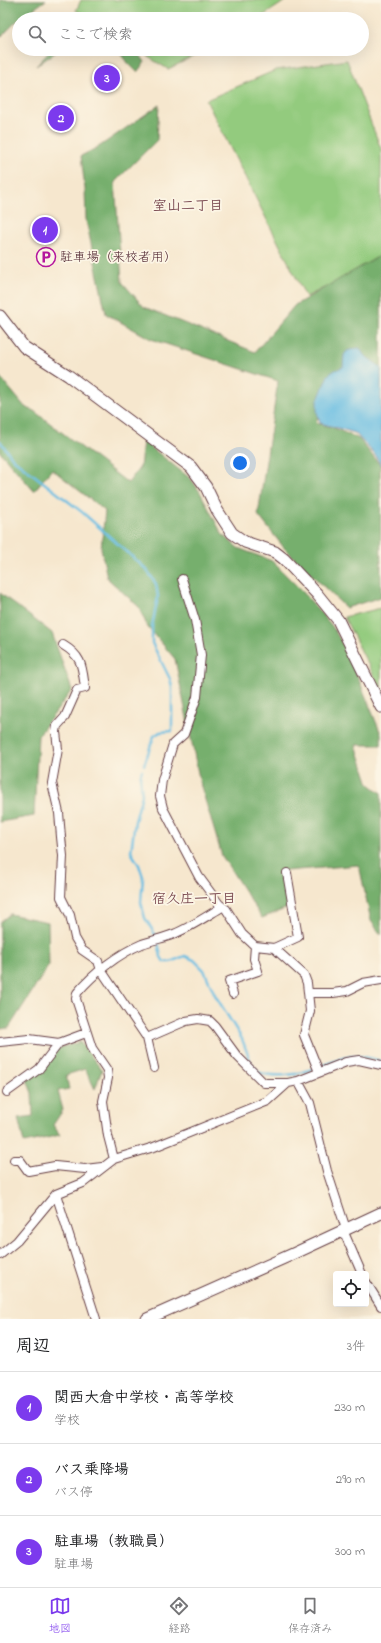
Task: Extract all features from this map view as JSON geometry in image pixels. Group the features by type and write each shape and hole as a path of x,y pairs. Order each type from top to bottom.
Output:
{"street":[{"path":"0,316 24,347 69,376 191,467 206,486 217,510 226,524 239,539 274,552 284,559 317,594 338,620 381,707"},
{"path":"182,579 194,620 201,656 197,697 184,734 173,744 162,780 160,796 163,808 199,877 222,907 226,909 242,934 255,946 274,948 298,937 287,873"},
{"path":"63,646 78,656 82,663 85,688 77,690 65,718 57,726 56,732 58,749 52,783 59,814 62,837 63,856 61,897 71,919 75,938 82,950 98,961 101,970 147,1038 154,1068"},
{"path":"114,1159 108,1136 103,1100 108,1078 107,1070 92,1048 86,1033 76,999 77,993 104,967 140,945 182,930 222,907"},
{"path":"233,994 229,982 258,971 254,959 255,946"},
{"path":"274,948 304,974 307,982 310,1011 304,1034 319,1072"},
{"path":"308,993 333,993 347,991 364,983 381,980"},
{"path":"147,1038 186,1020 198,1018 210,1021 216,1026 237,1056 264,1083 288,1084 354,1060 363,1060 381,1065"},
{"path":"0,1042 29,1040 59,1043 86,1033"},
{"path":"7,1092 39,1068 59,1043"},
{"path":"298,1081 310,1103 327,1171 345,1229 361,1271"},
{"path":"0,1255 17,1241 56,1194 83,1183 114,1159 154,1147 268,1101 288,1084"},
{"path":"14,1160 20,1160 28,1171 55,1166 86,1169 103,1167"},
{"path":"56,1194 96,1319"},
{"path":"147,1319 294,1254 381,1213"},
{"path":"369,1287 381,1306"}],"green space":[{"path":"0,0 46,0 29,12 12,12 12,26 0,38"},
{"path":"81,0 287,0 269,12 76,11"},
{"path":"45,56 50,56 36,66"},
{"path":"123,56 141,56 145,62 137,72"},
{"path":"147,56 195,56 168,69"},
{"path":"347,60 381,149 381,259 306,297 206,100 276,70"},
{"path":"159,105 157,140 115,182 122,282 144,307 255,352 295,305 381,255 381,372 347,373 328,378 316,423 334,428 359,439 380,465 381,597 346,608 285,549 258,515 278,381 151,339 106,314 86,220 85,189 81,156 100,146"},
{"path":"0,377 25,407 34,411 128,483 140,467 143,441 191,479 200,492 222,534 238,548 272,561 303,592 332,626 348,653 381,734 381,745 356,745 369,784 381,793 381,935 371,921 359,865 285,871 290,907 262,918 222,856 200,783 175,659 147,626 139,607 107,578 101,548 105,511 52,469 34,491 0,452"},
{"path":"0,593 52,633 72,690 38,736 34,816 0,822"},
{"path":"381,608 381,690 344,617"},
{"path":"10,914 48,922 49,965 9,1028 0,1029 0,922"},
{"path":"80,1042 102,1070 95,1089 85,1069 66,1075 69,1089 58,1091 63,1110 53,1125 60,1135 24,1143 18,1118 33,1116 32,1093 27,1080 58,1048"}],"water":[{"path":"360,348 364,355 381,367 381,466 375,455 355,433 320,423 317,412 317,402 328,375 343,367 344,355 347,351"}],"waterway":[{"path":"0,441 13,459 82,512 147,570 156,584 158,597 152,626 152,643 170,679 172,687 172,731 160,732 154,736 144,765"},
{"path":"142,770 140,777 142,795 135,821 131,852 139,865 143,877 141,902 145,918 156,936"},
{"path":"158,942 161,957 164,962 170,962 185,956 194,960 204,970 215,995 242,1039 251,1063 258,1072 271,1075 285,1075 312,1069"},
{"path":"320,1066 337,1060 356,1056 381,1061"}],"place":[{"name":"駐車場（教職員）","path":"107,78"},
{"name":"バス乗降場","path":"61,118"},
{"name":"関西大倉中学校・高等学校","path":"45,230"},
{"name":"駐車場（来校者用）","path":"46,257"}],"district":[{"name":"室山二丁目","path":"188,206"},
{"name":"宿久庄一丁目","path":"194,899"}]}
